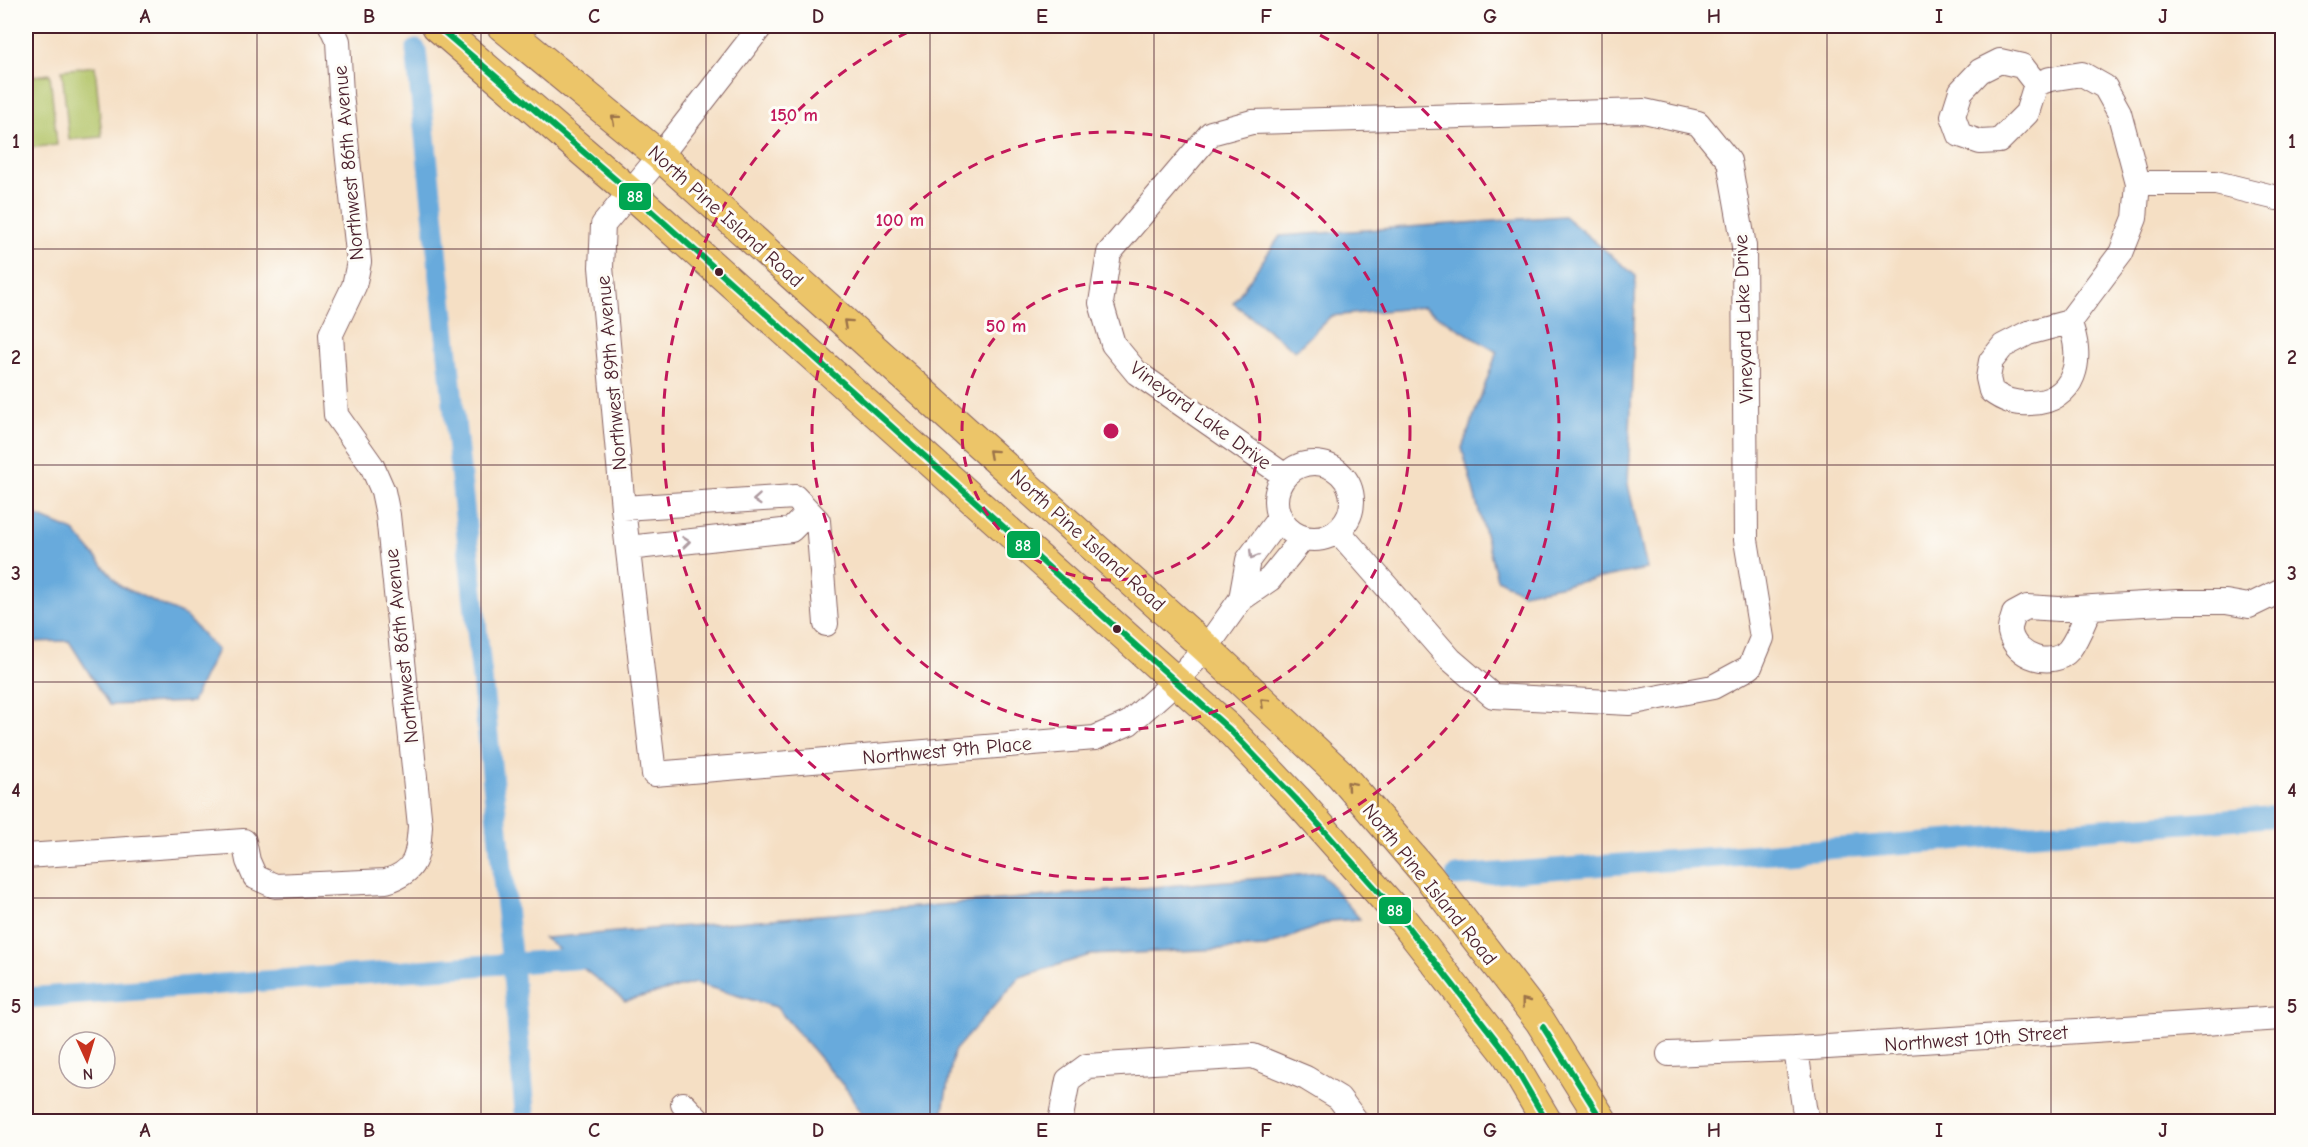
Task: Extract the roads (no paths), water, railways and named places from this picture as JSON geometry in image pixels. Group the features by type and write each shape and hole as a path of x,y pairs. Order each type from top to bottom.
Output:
{"main road":[{"path":"437,26 630,192 1229,729 1296,799 1393,908 1507,1054 1547,1122"},
{"name":"North Pine Island Road","path":"502,26 660,156 1206,648 1340,774 1428,876 1540,1021 1603,1122"}],"street":[{"name":"Northwest 86th Avenue","path":"26,856 244,841 248,861 255,877 275,886 386,880 400,877 412,865 418,851 420,826 388,515 383,491 372,466 336,416 331,334 354,286 359,262 341,94 338,41 331,26"},
{"name":"Northwest 89th Avenue","path":"654,774 623,508 601,267 603,225 761,26"},
{"path":"2036,84 2050,79 2082,74 2105,87 2119,112 2138,183 2135,218 2121,253 2069,322"},
{"name":"Vineyard Lake Drive","path":"1285,477 1137,373 1113,344 1101,303 1109,253 1211,133 1252,122 1644,111 1698,123 1729,161 1744,246 1746,540 1762,638 1750,668 1713,687 1629,703 1493,696 1450,659 1338,531"},
{"path":"2138,183 2216,183 2277,198 2283,196"},
{"path":"1306,464 1331,467 1348,485 1352,497 1347,521 1338,531 1328,537 1303,538 1291,532 1280,517 1276,500 1278,487 1285,477 1294,468 1306,464"},
{"path":"623,508 795,498 818,521 826,624"},
{"path":"628,548 791,530 808,512"},
{"path":"1241,599 1248,560 1280,517"},
{"path":"1241,599 1270,579 1303,538"},
{"path":"2090,608 2178,602 2226,602 2249,606 2283,590"},
{"name":"Northwest 9th Place","path":"654,774 1095,738 1130,723 1176,681 1206,648 1241,599"},
{"name":"Northwest 10th Street","path":"1670,1054 1796,1050 2283,1018"},
{"path":"1796,1050 1808,1122"},
{"path":"1060,1122 1068,1080 1087,1066 1253,1056 1306,1078 1340,1098 1357,1122"},
{"path":"683,1104 700,1122"}],"water":[{"path":"1564,216 1636,276 1628,484 1647,569 1523,593 1497,579 1462,448 1497,352 1423,307 1331,316 1295,351 1233,303 1280,236"},
{"path":"26,447 35,515 74,531 120,586 186,616 217,650 192,702 109,705 69,641 26,642"},
{"path":"1321,873 1360,919 1331,921 1266,947 1090,955 1020,977 954,1051 941,1121 866,1121 848,1091 776,1007 695,983 625,1001 544,938"}],"waterway":[{"path":"416,50 512,964 526,1122"},
{"path":"1456,876 2282,816"},
{"path":"26,998 600,957"}]}
